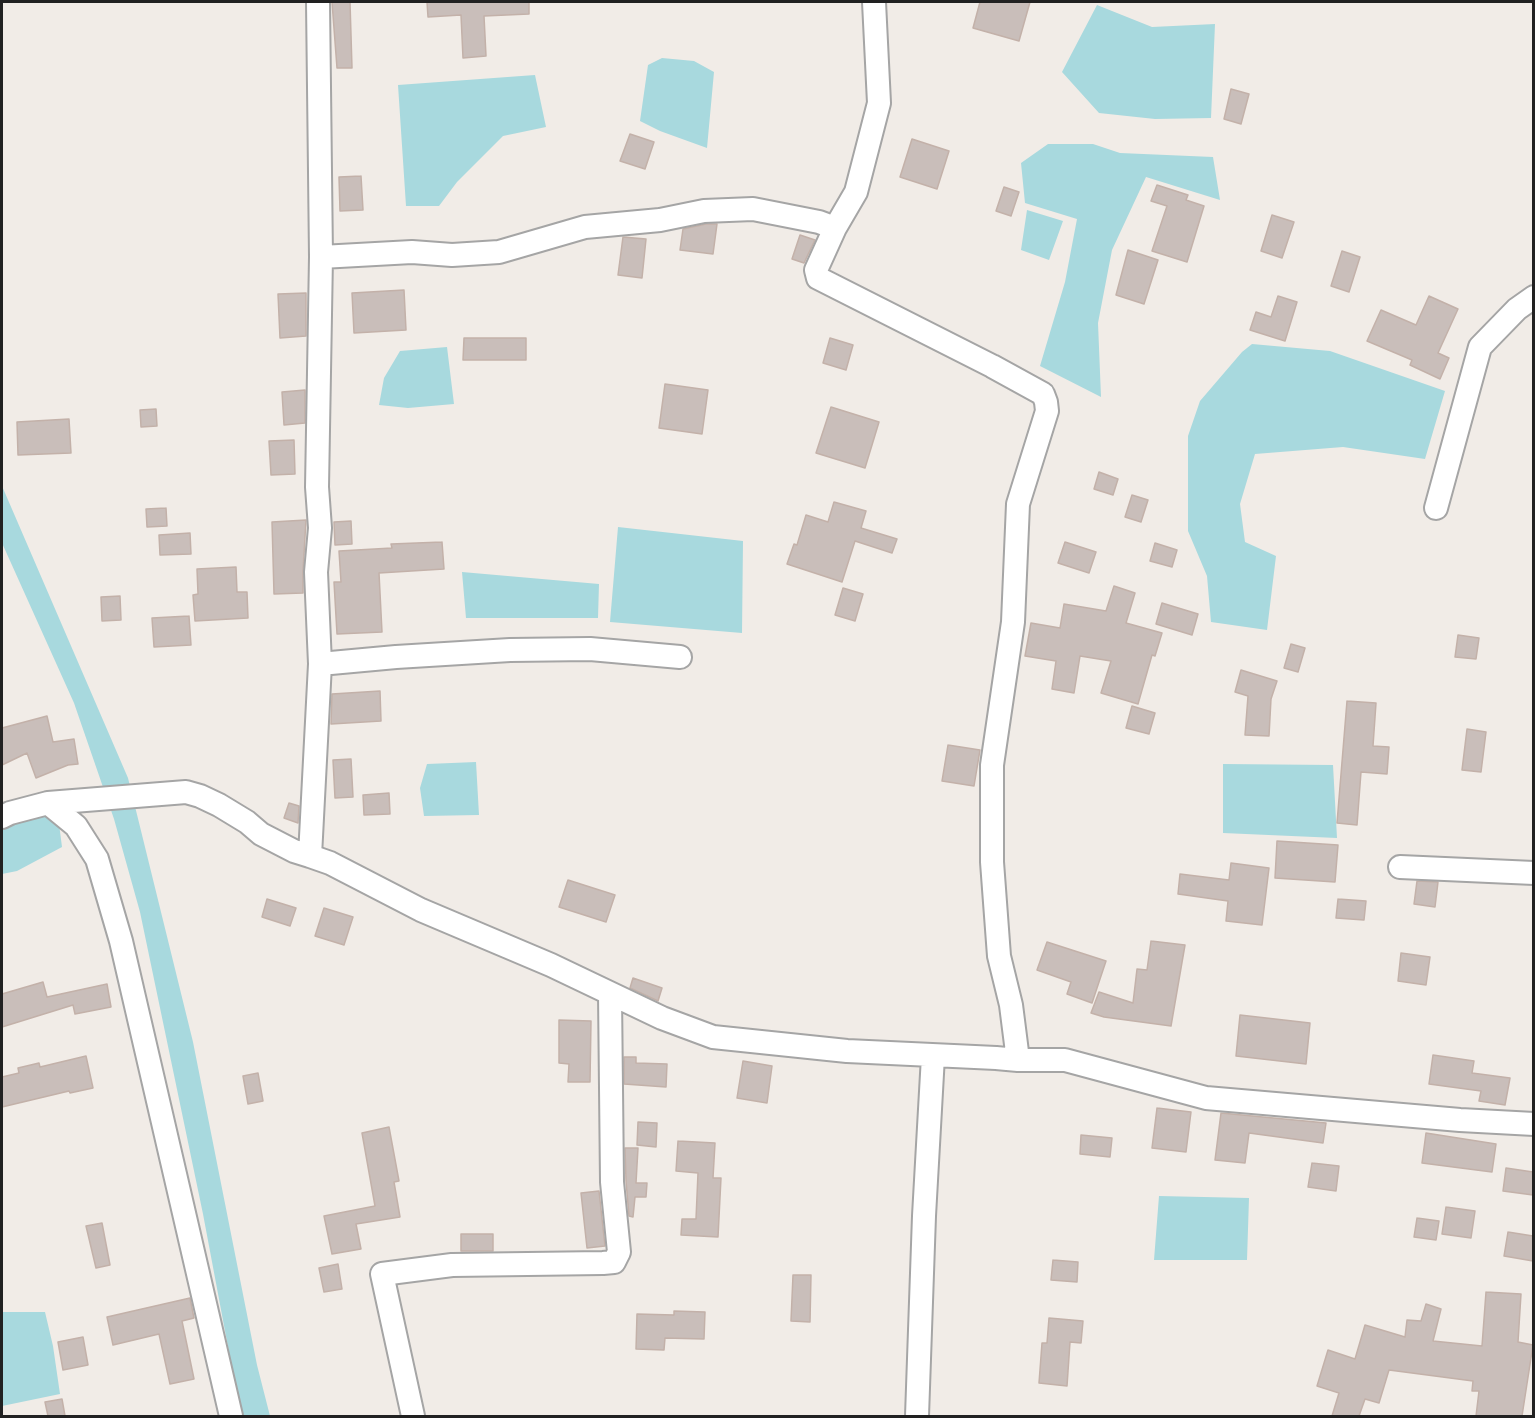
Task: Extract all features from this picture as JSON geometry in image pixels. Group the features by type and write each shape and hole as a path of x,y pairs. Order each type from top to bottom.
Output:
{"street":[{"path":"310,856 320,664 316,572 320,528 317,487 321,257 318,2"},
{"path":"874,2 879,103 856,192 835,228 816,270 818,278 992,366 1042,394 1046,402 1047,411 1018,504 1013,622 992,765 992,862 999,956 1011,1005 1018,1060"},
{"path":"321,257 412,252 452,255 499,252 585,226 660,220 704,211 753,209 819,222 835,228"},
{"path":"1436,508 1480,346 1516,309 1533,297"},
{"path":"320,664 510,650 590,649 680,657"},
{"path":"2,817 48,803 186,792 200,796 247,822 261,834 294,851 330,863 421,910 550,965 662,1018 713,1037 847,1051 1018,1060 1065,1060 1206,1098 1533,1124"},
{"path":"48,803 76,826 97,859 121,941 231,1416"},
{"path":"1400,867 1533,873"},
{"path":"413,1416 382,1274 452,1265 614,1262 619,1252 612,1182 610,994"},
{"path":"917,1416 924,1216 933,1056"}],"water":[{"path":"1097,5 1152,27 1215,24 1211,118 1155,119 1099,113 1062,72"},
{"path":"662,58 694,61 714,72 707,148 640,121 648,65"},
{"path":"535,75 546,127 503,136 457,182 439,206 406,206 398,85"},
{"path":"1048,144 1093,144 1120,153 1213,157 1220,200 1146,177 1112,250 1098,323 1101,397 1040,366 1065,282 1077,219 1025,203 1021,163"},
{"path":"1027,210 1063,221 1049,260 1021,250"},
{"path":"1252,344 1330,351 1445,391 1425,459 1343,447 1255,454 1240,504 1245,542 1276,556 1267,630 1211,622 1207,576 1188,531 1188,436 1200,401 1242,352"},
{"path":"447,347 454,404 408,408 379,405 384,378 400,351"},
{"path":"2,486 128,778 193,1042 257,1365 270,1416 241,1416 203,1214 140,912 114,819 74,703 2,543"},
{"path":"618,527 743,541 742,633 610,622"},
{"path":"462,572 599,584 598,618 466,618"},
{"path":"476,762 479,815 424,816 420,788 427,764"},
{"path":"1223,764 1333,765 1337,838 1223,833"},
{"path":"24,810 58,816 62,847 17,871 2,874 2,823"},
{"path":"1159,1196 1249,1198 1247,1260 1154,1260"},
{"path":"2,1312 45,1312 60,1394 2,1406"}],"building":[{"path":"332,2 350,2 352,68 337,68"},
{"path":"427,2 529,2 529,14 484,16 486,56 463,58 461,15 428,17"},
{"path":"980,2 1030,2 1019,41 973,28"},
{"path":"1231,89 1249,94 1241,124 1224,119"},
{"path":"630,134 654,142 645,169 620,161"},
{"path":"912,139 949,151 937,189 900,177"},
{"path":"361,176 363,210 340,211 339,177"},
{"path":"1157,185 1188,195 1186,200 1204,206 1187,262 1152,251 1167,206 1151,201"},
{"path":"1004,187 1019,192 1011,216 996,211"},
{"path":"1272,215 1294,222 1282,258 1261,251"},
{"path":"717,224 713,254 680,250 683,229"},
{"path":"800,235 815,240 804,263 792,259"},
{"path":"623,237 646,239 642,278 618,275"},
{"path":"1128,250 1158,260 1144,304 1116,295"},
{"path":"1342,251 1360,257 1349,292 1331,286"},
{"path":"404,290 406,330 354,333 352,293"},
{"path":"306,293 306,336 280,338 278,294"},
{"path":"1278,296 1297,302 1285,341 1250,330 1256,312 1271,317"},
{"path":"1429,296 1458,309 1438,353 1449,358 1440,379 1410,365 1412,360 1367,341 1381,310 1416,325"},
{"path":"464,338 526,338 526,360 463,360"},
{"path":"830,338 853,345 846,370 823,363"},
{"path":"665,384 708,390 702,434 659,428"},
{"path":"305,390 305,423 284,425 282,392"},
{"path":"831,407 879,422 865,468 816,453"},
{"path":"156,409 157,426 141,427 140,410"},
{"path":"69,419 71,453 18,455 17,422"},
{"path":"294,440 295,474 271,475 269,441"},
{"path":"1099,472 1118,479 1113,495 1094,489"},
{"path":"1132,495 1148,500 1141,522 1125,517"},
{"path":"834,502 866,511 861,528 897,539 892,553 855,541 842,582 787,564 794,544 797,545 806,515 828,522"},
{"path":"166,508 167,526 147,527 146,509"},
{"path":"306,520 303,593 274,594 272,522"},
{"path":"351,521 352,544 335,545 334,522"},
{"path":"190,533 191,554 160,555 159,535"},
{"path":"442,542 444,569 379,573 382,632 337,634 334,582 341,582 339,551 392,548 391,544"},
{"path":"1065,542 1096,552 1089,573 1058,563"},
{"path":"1155,543 1177,550 1172,567 1150,561"},
{"path":"236,567 237,592 247,592 248,618 195,621 193,595 198,594 197,569"},
{"path":"1114,586 1135,593 1126,623 1162,633 1155,656 1152,655 1138,704 1101,693 1111,661 1080,656 1074,693 1052,689 1056,661 1025,656 1031,623 1060,628 1064,604 1106,611"},
{"path":"843,588 863,594 855,621 835,615"},
{"path":"120,596 121,620 102,621 101,597"},
{"path":"1162,603 1198,614 1192,635 1156,624"},
{"path":"189,616 191,645 154,647 152,618"},
{"path":"1458,635 1479,638 1476,659 1455,657"},
{"path":"1291,644 1305,648 1298,672 1284,668"},
{"path":"1241,670 1277,681 1271,699 1269,736 1245,735 1248,696 1235,692"},
{"path":"380,691 381,721 331,724 332,694"},
{"path":"1347,701 1376,703 1373,746 1389,747 1387,774 1361,772 1357,825 1337,823"},
{"path":"1132,706 1155,713 1149,734 1126,728"},
{"path":"47,716 53,742 74,739 78,764 68,765 36,778 27,753 2,765 2,728"},
{"path":"1467,729 1486,732 1481,772 1462,770"},
{"path":"948,745 980,750 974,786 942,781"},
{"path":"351,759 353,797 335,798 333,760"},
{"path":"389,793 390,814 364,815 363,795"},
{"path":"289,803 299,806 298,823 284,818"},
{"path":"1277,841 1338,845 1335,882 1275,878"},
{"path":"1231,863 1269,868 1262,925 1226,921 1228,901 1178,894 1180,874 1229,880"},
{"path":"568,880 615,895 606,922 559,907"},
{"path":"1417,881 1438,882 1435,907 1414,904"},
{"path":"267,899 296,908 290,926 262,917"},
{"path":"1338,899 1366,901 1364,920 1336,918"},
{"path":"324,908 353,917 344,945 315,936"},
{"path":"1151,941 1185,945 1171,1026 1104,1017 1091,1013 1099,992 1133,1003 1137,969 1147,970"},
{"path":"1047,942 1106,961 1092,1003 1067,994 1071,982 1037,970"},
{"path":"1401,953 1430,957 1426,985 1398,981"},
{"path":"633,978 662,988 658,1001 630,988"},
{"path":"43,982 47,997 107,984 111,1007 75,1014 73,1005 2,1027 2,994"},
{"path":"1240,1015 1310,1023 1306,1064 1236,1056"},
{"path":"559,1020 591,1021 590,1082 568,1082 569,1064 559,1063"},
{"path":"1433,1055 1474,1061 1472,1073 1510,1078 1505,1105 1479,1101 1481,1091 1429,1084"},
{"path":"86,1056 93,1088 70,1093 69,1091 2,1107 2,1077 19,1073 18,1068 39,1063 40,1067"},
{"path":"624,1057 636,1057 636,1063 667,1064 666,1087 624,1084"},
{"path":"743,1061 772,1066 767,1103 737,1098"},
{"path":"258,1073 263,1101 248,1104 243,1076"},
{"path":"1157,1108 1191,1112 1186,1152 1152,1148"},
{"path":"1221,1113 1326,1123 1323,1143 1249,1133 1245,1163 1215,1160"},
{"path":"638,1122 657,1123 656,1147 637,1145"},
{"path":"389,1127 399,1181 394,1182 400,1217 356,1224 361,1249 332,1254 324,1216 375,1206 362,1133"},
{"path":"1426,1133 1496,1144 1492,1172 1422,1163"},
{"path":"1081,1135 1112,1138 1110,1157 1080,1154"},
{"path":"678,1141 715,1143 713,1178 721,1178 718,1237 681,1235 682,1219 696,1219 698,1173 676,1171"},
{"path":"625,1148 638,1148 636,1183 647,1183 646,1197 635,1197 633,1217 629,1216"},
{"path":"1312,1163 1339,1166 1336,1191 1308,1187"},
{"path":"1506,1168 1533,1172 1533,1195 1503,1191"},
{"path":"599,1191 605,1246 587,1248 581,1193"},
{"path":"1446,1207 1475,1211 1471,1238 1442,1234"},
{"path":"1417,1218 1439,1221 1436,1240 1414,1237"},
{"path":"102,1223 110,1265 96,1268 86,1226"},
{"path":"1508,1232 1533,1236 1533,1261 1504,1256"},
{"path":"461,1234 493,1234 493,1251 461,1251"},
{"path":"1053,1260 1078,1262 1077,1282 1051,1280"},
{"path":"338,1264 342,1289 324,1292 319,1268"},
{"path":"793,1275 811,1275 810,1322 791,1321"},
{"path":"1486,1292 1521,1294 1518,1342 1533,1345 1522,1416 1476,1416 1479,1391 1472,1391 1473,1381 1389,1370 1379,1403 1365,1399 1359,1416 1332,1416 1339,1393 1317,1386 1328,1350 1355,1359 1365,1325 1405,1337 1407,1320 1421,1321 1426,1304 1441,1309 1433,1341 1482,1346"},
{"path":"190,1298 194,1318 182,1321 194,1379 170,1384 159,1334 113,1345 107,1317"},
{"path":"674,1311 705,1312 704,1339 665,1338 664,1350 636,1349 637,1314 674,1315"},
{"path":"1049,1318 1083,1321 1081,1343 1070,1342 1067,1386 1039,1383 1042,1343 1047,1343"},
{"path":"83,1337 88,1365 63,1370 58,1342"},
{"path":"62,1399 65,1416 48,1416 45,1402"}]}
